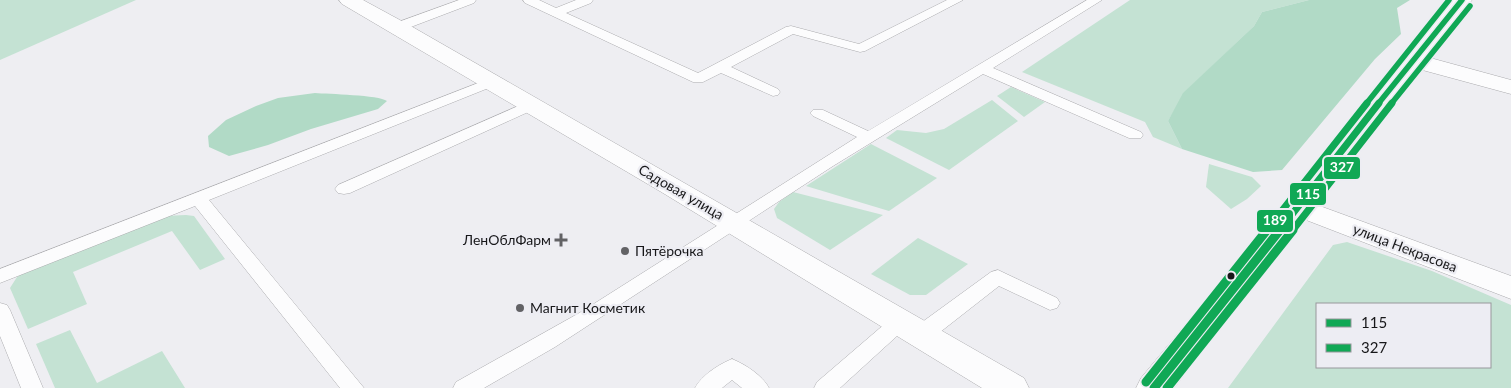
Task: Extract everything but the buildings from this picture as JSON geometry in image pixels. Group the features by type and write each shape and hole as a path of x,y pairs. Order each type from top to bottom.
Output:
{"street":[{"name":"Садовая улица","path":"350,0 734,222 1011,388"},
{"path":"1154,388 1412,60 1462,0"},
{"path":"1412,60 1511,87"},
{"name":"улица Некрасова","path":"1298,207 1511,288"}],"lane":[{"path":"398,27 470,0"},
{"path":"529,0 698,79 791,30 860,48 957,0"},
{"path":"556,12 587,0"},
{"path":"464,388 511,364 869,137 1096,0"},
{"path":"720,67 772,92"},
{"path":"983,69 1135,134"},
{"path":"0,276 491,82"},
{"path":"344,189 532,105"},
{"path":"818,113 869,137"},
{"path":"198,198 353,388"},
{"path":"825,388 911,328 998,276 1050,303"},
{"path":"0,310 32,388"},
{"path":"706,388 732,368 758,388"}],"green space":[{"path":"0,0 136,0 0,60"},
{"path":"1130,0 1309,0 1262,12 1254,26 1186,91 1168,121 1182,149 1153,137 1145,122 1022,72"},
{"path":"1309,0 1410,0 1397,8 1401,34 1375,59 1282,170 1253,172 1182,149 1168,121 1183,93 1254,26 1262,12"},
{"path":"1011,87 1045,102 1024,117 997,96"},
{"path":"315,93 364,96 387,101 378,109 229,156 209,147 208,136 226,120 278,98"},
{"path":"992,100 1018,121 949,170 886,138 897,130 926,133 944,129"},
{"path":"871,144 937,178 889,211 806,186"},
{"path":"1209,164 1252,177 1261,186 1247,199 1231,209 1206,187"},
{"path":"793,192 883,215 830,250 777,218 774,209 779,202"},
{"path":"163,216 194,216 225,259 200,270 172,231 73,272 87,304 28,329 10,288 17,277 35,266"},
{"path":"918,238 968,264 926,295 910,295 871,274"},
{"path":"1347,242 1432,271 1511,305 1511,388 1228,388 1333,245"},
{"path":"70,330 97,383 162,351 185,388 55,388 36,344"}],"transit line":[{"name":"189","path":"1146,382 1311,175 1404,54 1449,0"},
{"name":"115","path":"1154,388 1319,181 1412,60 1462,0"},
{"name":"327","path":"1167,388 1327,187 1420,66 1470,6"}],"place":[{"name":"ЛенОблФарм","path":"561,240"},
{"name":"Пятёрочка","path":"625,251"},
{"name":"Магнит Косметик","path":"520,308"}]}
